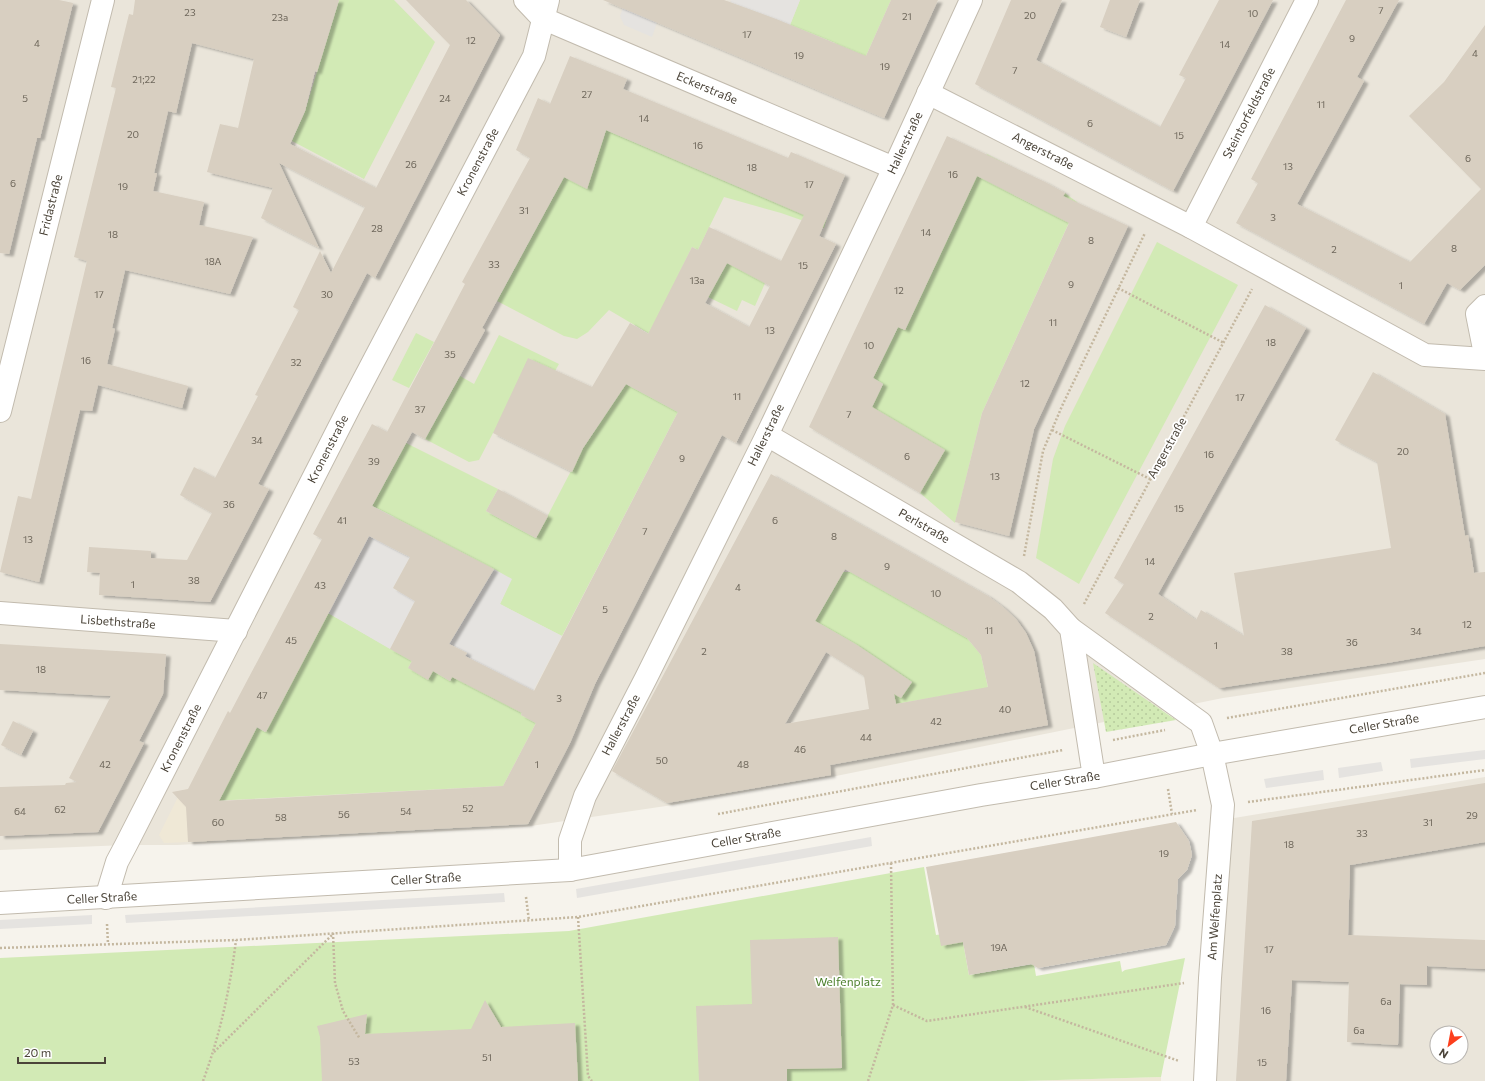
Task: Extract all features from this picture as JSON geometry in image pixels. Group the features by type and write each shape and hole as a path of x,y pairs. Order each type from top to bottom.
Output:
{"street":[{"name":"Fridastraße","path":"0,411 103,0"},
{"name":"Eckerstraße","path":"525,0 894,168"},
{"name":"Hallerstraße","path":"570,870 570,840 585,796 646,678 767,435 894,168 971,0"},
{"name":"Steintorfeldstraße","path":"1191,227 1308,0"},
{"name":"Kronenstraße","path":"106,898 118,862 350,406 534,56 545,9"},
{"name":"Angerstraße","path":"928,93 1157,209 1425,355 1485,359"},
{"path":"1485,306 1477,314 1485,354"},
{"name":"Perlstraße","path":"767,435 1019,582 1053,609 1071,629 1201,723"},
{"name":"Lisbethstraße","path":"0,613 236,631"},
{"path":"1071,629 1094,777"},
{"name":"Celler Straße","path":"0,903 570,870 981,795 1094,777 1212,754 1485,707"},
{"path":"1201,723 1212,754"},
{"name":"Am Welfenplatz","path":"1205,1075 1210,978 1223,805 1212,754"}],"path":[{"path":"1019,582 1043,452 1118,288 1157,209"},
{"name":"Angerstraße","path":"1071,629 1263,267"},
{"path":"1118,288 1224,343"},
{"path":"1052,430 1150,479"},
{"path":"710,816 1201,723 1485,673"},
{"path":"0,948 236,940 578,917 1223,805 1485,770"},
{"path":"868,1081 893,1005 891,863"},
{"path":"578,917 588,1076 592,1081"},
{"path":"333,933 335,983 343,1011 360,1039"},
{"path":"214,1052 333,933"},
{"path":"203,1081 214,1052 231,984 236,940"},
{"path":"893,1005 927,1021 1210,978"},
{"path":"1025,1007 1205,1075"}],"shaded area":[{"path":"0,0 1485,0 1485,659 1223,698 831,777 666,806 524,827 177,845 126,845 0,850"},
{"path":"626,0 665,0 652,37 624,25 620,16"},
{"path":"731,0 800,0 790,25 730,2"},
{"path":"372,506 394,517 383,538 384,544 405,555 412,554 393,588 415,601 390,649 328,613 342,562"},
{"path":"494,569 512,579 500,604 562,636 522,712 453,675 467,653 449,644"},
{"path":"1485,750 1485,759 1411,768 1410,759"},
{"path":"1381,762 1383,771 1339,778 1338,768"},
{"path":"1323,770 1324,780 1266,788 1264,779"},
{"path":"1485,777 1485,1081 1205,1081 1222,820"},
{"path":"188,789 212,801 214,841 164,843 159,835 180,793 183,790"},
{"path":"871,837 872,846 577,898 576,889"},
{"path":"504,893 505,902 126,923 125,915"},
{"path":"92,915 92,924 0,929 0,920"},
{"path":"1161,1077 1161,1081 1023,1081"}],"green space":[{"path":"339,0 394,0 435,42 364,179 292,141 305,111"},
{"path":"800,0 891,0 854,83 835,43 790,25"},
{"path":"606,130 770,200 773,194 827,217 824,228 781,213 724,197 698,250 692,247 667,298 653,336 609,310 588,332 577,339 564,336 497,301 564,177 587,188"},
{"path":"987,154 1024,173 1014,195 1054,215 1065,193 1078,203 982,413 955,523 920,493 872,407 883,384 873,378 898,327 905,330"},
{"path":"1157,242 1238,285 1079,584 1036,558 1053,459 1065,426"},
{"path":"727,263 766,281 755,306 742,300 737,311 708,297"},
{"path":"416,333 434,342 409,388 392,380"},
{"path":"499,335 559,364 555,371 493,433 479,460 469,462 425,439 460,376 474,384"},
{"path":"626,384 678,412 562,636 500,604 511,579 372,506 406,443 498,489 486,511 536,538 583,448"},
{"path":"843,572 851,572 967,638 981,655 988,688 896,704 888,666 855,644 815,621"},
{"path":"328,613 412,661 408,668 433,671 450,681 453,675 522,712 521,715 536,723 503,786 212,801 251,724 265,732"},
{"path":"1093,663 1176,720 1106,732"},
{"name":"Welfenplatz","path":"924,867 936,935 961,931 969,975 1034,964 1036,976 1120,961 1122,972 1125,970 1185,958 1161,1077 1023,1081 0,1081 0,958 569,931"}],"building":[{"path":"0,0 59,0 73,3 40,138 37,138 9,254 0,253"},
{"path":"135,0 339,0 317,72 315,71 305,111 290,144 376,188 450,45 406,0 466,0 500,35 375,278 367,273 258,484 269,489 210,602 99,595 100,573 87,572 89,547 151,551 151,558 187,560 212,513 180,495 194,467 215,478 258,396 255,395 299,310 293,307 320,251 331,273 365,207 279,163 319,248 261,218 273,188 207,172 220,124 238,128 254,59 192,43 176,113 168,111 154,173 157,173 153,191 204,202 199,225 253,237 230,294 125,270 112,328 115,329 107,364 188,386 182,408 98,385 92,411 80,410 39,582 0,572 18,496 31,499 87,261 74,257 116,88 111,87 129,14 133,15"},
{"path":"603,0 724,0 776,19 866,56 891,0 938,0 884,118"},
{"path":"1011,0 1062,0 1036,60 1160,127 1186,78 1179,75 1219,0 1273,0 1173,191 975,84"},
{"path":"1110,0 1140,0 1126,37 1100,27"},
{"path":"1346,0 1399,0 1357,77 1364,81 1297,204 1410,262 1481,189 1409,116 1444,82 1485,25 1485,265 1460,290 1447,283 1424,324 1236,223 1258,183 1251,179"},
{"path":"570,56 627,79 623,89 788,158 791,152 845,175 819,236 836,244 736,443 722,435 595,684 570,743 528,824 188,842 186,807 172,792 188,789 228,711 230,713 322,539 313,534 372,424 387,432 465,284 462,282 530,158 516,150 538,98 550,104","holes":["606,130 804,215 781,261 709,227 698,250 692,247 648,334 630,323 592,387 528,358 493,433 572,472 583,448 626,384 678,412 534,691 465,656 467,653 449,644 494,569 372,506 412,432 425,439 485,330 482,328 564,177 587,189","727,263 770,286 749,327 705,303","369,536 410,557 393,588 415,601 390,649 412,661 408,668 428,680 433,671 450,681 452,677 522,713 521,715 536,723 503,786 219,801 257,727 266,732"]},
{"path":"947,136 1045,182 1065,193 1063,196 1128,226 1034,429 1009,536 955,522 982,413 1069,223 977,176 905,330 898,327 873,378 883,384 872,407 945,450 920,493 809,427"},
{"path":"1265,305 1306,328 1158,594 1196,620 1201,610 1244,636 1234,573 1391,548 1377,462 1335,440 1373,372 1445,414 1465,536 1468,535 1474,573 1485,572 1485,646 1387,663 1219,688 1105,613 1124,584 1114,578"},
{"path":"771,474 988,596 1016,619 1026,633 1034,651 1048,725 830,765 831,775 667,803 612,771","holes":["845,569 967,638 981,655 988,687 896,704 894,694 901,698 912,682 857,645 815,621","826,652 864,676 869,709 785,724"]},
{"path":"498,489 548,516 536,538 486,511"},
{"path":"0,644 166,654 163,694 139,741 144,743 98,832 0,836 0,787 65,785 66,783 77,782 69,778 111,696 0,690"},
{"path":"13,721 33,731 21,755 1,745"},
{"path":"1485,783 1485,842 1350,865 1348,935 1485,940 1485,969 1427,966 1427,985 1400,984 1398,1045 1347,1042 1349,982 1292,980 1286,1081 1236,1081 1252,821"},
{"path":"1176,822 1189,841 1192,855 1187,870 1178,879 1175,926 1166,945 1038,968 1031,964 969,975 963,942 941,946 926,867"},
{"path":"838,937 842,1068 787,1069 787,1081 699,1081 696,1006 752,1004 750,940"},
{"path":"485,1000 501,1027 575,1023 578,1081 322,1081 320,1037 317,1026 367,1014 365,1034 471,1029"}]}
